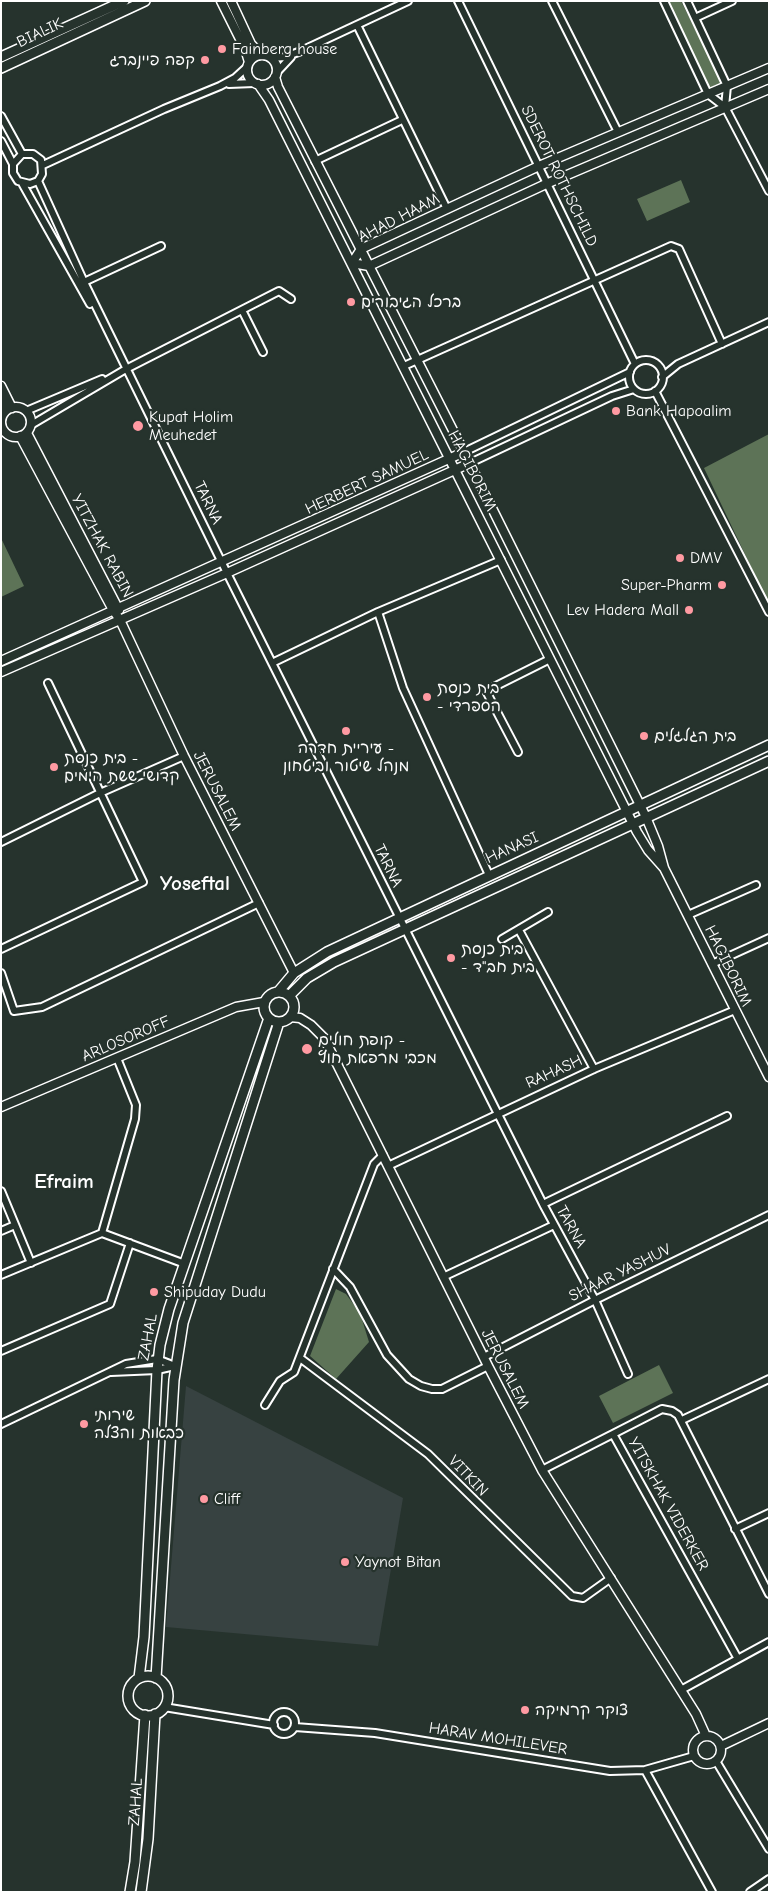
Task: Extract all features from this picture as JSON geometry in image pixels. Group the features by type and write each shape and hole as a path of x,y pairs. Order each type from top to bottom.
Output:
{"main road":[{"name":"BIALIK","path":"1,57 124,1"},
{"name":"BIALIK","path":"1,68 145,1"},
{"name":"HANASI","path":"278,992 294,973 327,952 769,745"},
{"name":"HANASI","path":"289,996 307,978 328,966 404,929 769,761"},
{"path":"278,992 289,996 293,1004 290,1017 279,1022 269,1018 264,1011 264,1002 270,995 278,992"},
{"name":"ZAHAL","path":"139,1678 148,1571 157,1359 169,1309 269,1018"},
{"name":"ZAHAL","path":"156,1678 175,1366 183,1323 279,1022"},
{"path":"148,1676 156,1678 167,1691 164,1708 155,1714 145,1715 136,1712 128,1699 130,1689 139,1678 148,1676"},
{"name":"ZAHAL","path":"141,1892 148,1849 155,1714"},
{"name":"ZAHAL","path":"130,1892 135,1862 145,1715"}],"street":[{"path":"221,1 248,64 247,74 256,84"},
{"path":"231,1 251,44 261,55 271,58 285,57 301,51 408,1"},
{"name":"SDEROT ROTHSCHILD","path":"458,1 546,184 636,364"},
{"path":"552,1 618,132"},
{"path":"664,1 708,94 725,107 769,191"},
{"path":"686,1 727,86 725,107"},
{"path":"695,18 732,1"},
{"path":"357,25 446,209"},
{"path":"220,86 241,82 269,83 286,60 301,51"},
{"path":"43,165 164,109 220,86 235,78 248,64 261,55"},
{"path":"271,58 276,74"},
{"name":"AHAD HAAM","path":"769,68 539,166 446,209 361,249 352,264 369,266 546,184 769,88"},
{"name":"HAGIBORIM","path":"276,74 278,87 470,463 646,817 658,846 664,868 769,1077"},
{"name":"HAGIBORIM","path":"256,84 269,100 451,458 632,824 648,850 664,868"},
{"path":"1,116 22,154"},
{"path":"315,161 402,120"},
{"path":"1,141 13,164 14,177 22,183 30,184 38,181 42,174 43,165 33,154 22,154 13,164"},
{"name":"TARNA","path":"38,181 84,282 227,574 543,1204 596,1300 628,1374"},
{"name":"TARNA","path":"22,183 126,369"},
{"path":"84,282 161,246"},
{"path":"404,366 671,246 679,249 722,344"},
{"path":"126,369 26,410 17,407 9,409 1,420 3,432 13,437 23,435 31,425 126,369 279,291 291,299"},
{"path":"242,310 263,352"},
{"path":"662,376 655,363 645,360 636,364 630,372 630,381 634,390 644,394 654,391 659,387 662,376 678,364 769,322"},
{"name":"HERBERT SAMUEL","path":"1,661 222,563 451,458 630,372"},
{"path":"1,386 9,409"},
{"name":"HERBERT SAMUEL","path":"1,672 227,574 456,470 612,396 634,390"},
{"path":"654,391 769,612"},
{"path":"1,398 9,409"},
{"path":"26,410 31,419 31,425"},
{"name":"YITZHAK RABIN","path":"23,435 116,609 120,620"},
{"path":"272,663 378,612 501,560"},
{"path":"378,612 403,688 489,875"},
{"name":"JERUSALEM","path":"120,620 184,756 294,973"},
{"path":"518,752 486,692 550,659"},
{"path":"1,949 143,882 48,683"},
{"path":"1,842 100,793 184,756"},
{"path":"688,915 756,884"},
{"path":"1,973 14,1011 42,1007 259,903"},
{"path":"502,938 548,912"},
{"path":"519,930 594,1069"},
{"path":"712,964 769,938"},
{"name":"ARLOSOROFF","path":"1,1107 236,1007 264,1002"},
{"name":"RAHASH","path":"388,1166 497,1113 594,1069 735,1010"},
{"name":"JERUSALEM","path":"290,1017 300,1018 311,1025 324,1038 542,1470 681,1690 706,1736"},
{"path":"102,1233 135,1120 136,1105 117,1058"},
{"path":"543,1204 727,1116"},
{"path":"265,1404 280,1381 294,1372 374,1164 383,1155"},
{"path":"1,1191 31,1263"},
{"name":"SHAAR YASHUV","path":"484,1357 769,1215"},
{"path":"1,1232 15,1225"},
{"path":"444,1277 554,1225"},
{"path":"1,1275 102,1233 185,1264"},
{"path":"1,1352 110,1304 130,1243"},
{"path":"333,1270 350,1287 387,1355 409,1379 420,1386 432,1389 442,1388 488,1366"},
{"name":"VITKIN","path":"300,1358 428,1454 572,1596 583,1598 610,1578"},
{"path":"1,1424 108,1372 138,1361 157,1359 175,1366"},
{"path":"108,1372 157,1370 175,1366"},
{"path":"682,1420 769,1379"},
{"path":"614,1434 662,1409 672,1410 682,1420 769,1594"},
{"name":"YITSKHAK VIDERKER","path":"542,1470 614,1434 738,1659"},
{"path":"735,1529 769,1513"},
{"path":"681,1690 769,1642"},
{"path":"164,1708 274,1726"},
{"path":"284,1712 293,1717 295,1727 290,1732 284,1734 277,1732 274,1726 275,1718 284,1712"},
{"path":"721,1746 768,1726"},
{"name":"HARAV MOHILEVER","path":"295,1727 365,1732 610,1771 645,1770 694,1756"},
{"path":"706,1736 716,1738 721,1746 721,1754 716,1761 704,1764 694,1756 695,1743 706,1736"},
{"path":"716,1761 769,1849"},
{"path":"645,1770 712,1892"},
{"path":"750,1892 769,1879"}],"shaded area":[{"path":"186,1386 403,1498 378,1646 166,1627"}],"green space":[{"path":"669,1 681,1 723,85 710,90"},
{"path":"681,180 690,202 647,221 637,199"},
{"path":"769,434 769,605 704,468"},
{"path":"1,538 24,586 1,597"},
{"path":"336,1289 346,1294 360,1313 369,1342 336,1379 310,1356"},
{"path":"659,1365 673,1393 613,1423 599,1396"}],"place":[{"name":"Fainberg house","path":"222,49"},
{"name":"קפה פיינברג","path":"205,60"},
{"name":"ברכל הגיבורים","path":"351,302"},
{"name":"Bank Hapoalim","path":"616,411"},
{"name":"Kupat Holim Meuhedet","path":"138,426"},
{"name":"DMV","path":"680,558"},
{"name":"Super-Pharm","path":"722,585"},
{"name":"Lev Hadera Mall","path":"689,610"},
{"name":"בית כנסת - הספרדי","path":"427,697"},
{"name":"עיריית חדרה - מנהל שיטור וביטחון","path":"346,731"},
{"name":"בית הגלגלים","path":"644,736"},
{"name":"בית כנסת - קדושי ששת הימים","path":"54,767"},
{"name":"בית כנסת - בית חב\"ד","path":"451,958"},
{"name":"קופת חולים - מכבי מרפאת חוץ","path":"307,1049"},
{"name":"Shipuday Dudu","path":"154,1292"},
{"name":"שירותי כבאות והצלה","path":"84,1424"},
{"name":"Cliff","path":"204,1499"},
{"name":"Yaynot Bitan","path":"345,1562"},
{"name":"צוקר קרמיקה","path":"525,1710"}],"district":[{"name":"Yoseftal","path":"195,884"},
{"name":"Efraim","path":"64,1182"}]}
